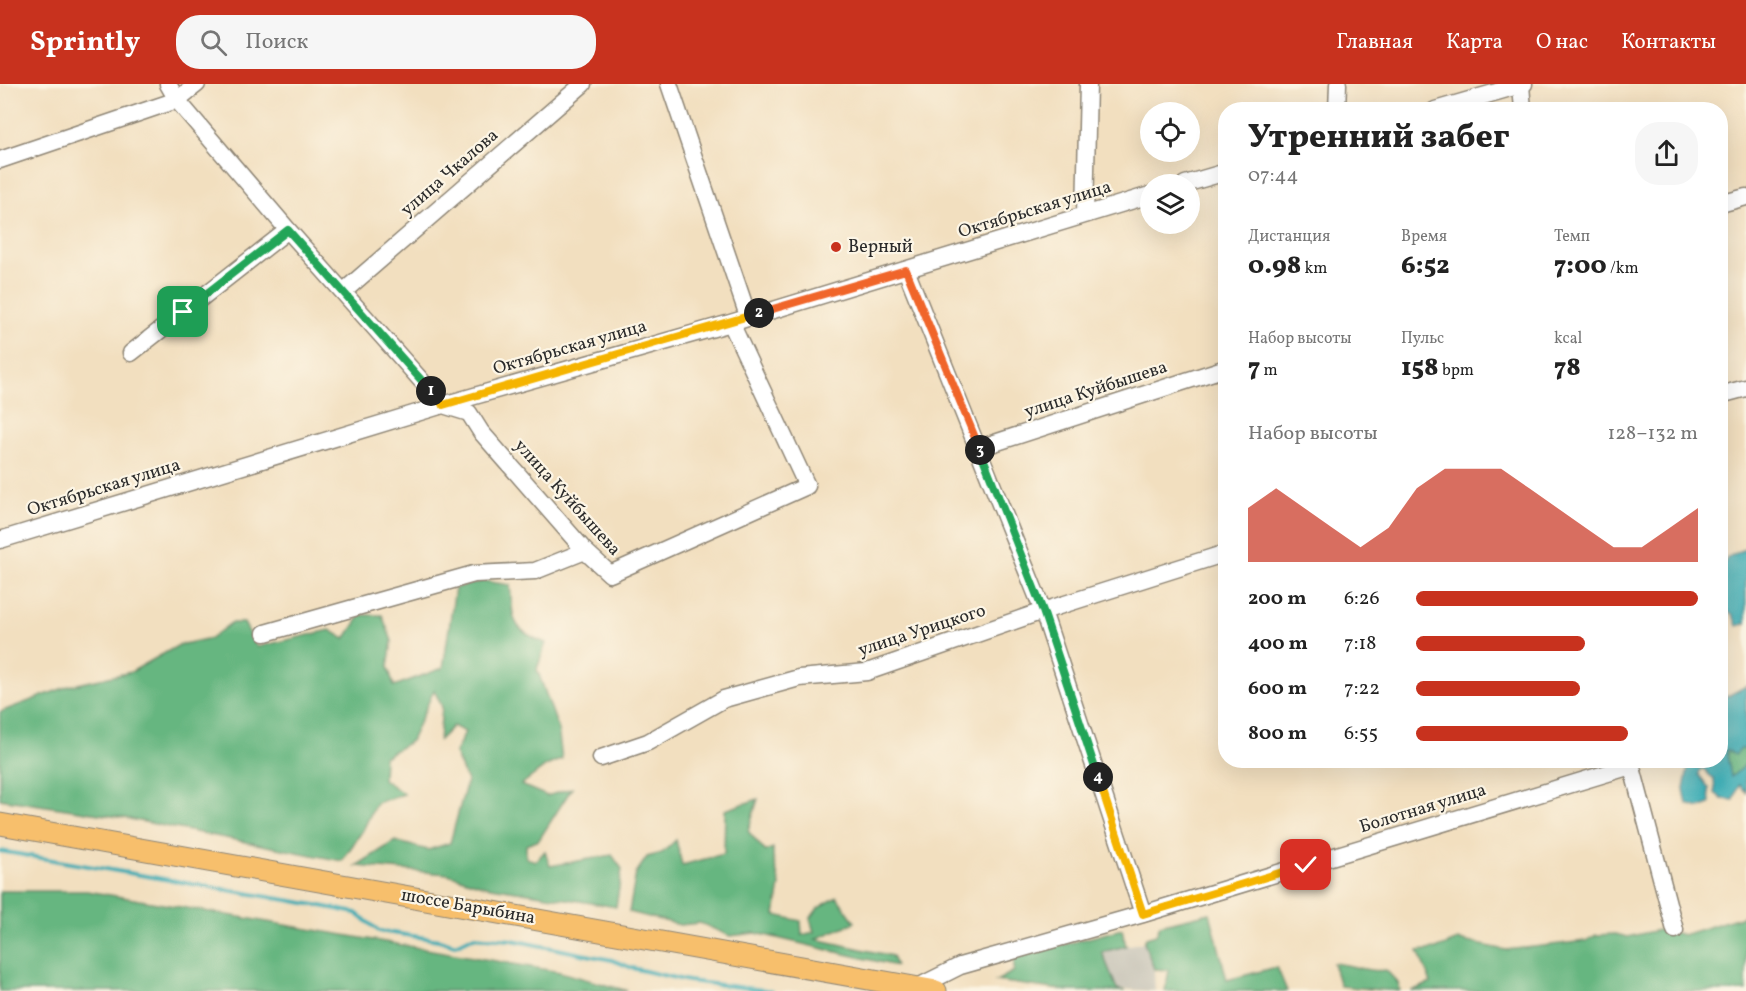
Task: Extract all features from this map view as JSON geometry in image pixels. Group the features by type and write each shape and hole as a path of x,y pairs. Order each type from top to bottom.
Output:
{"main road":[{"name":"шоссе Барыбина","path":"0,824 927,989"}],"street":[{"path":"168,84 177,100 288,230 443,405"},
{"path":"0,160 177,100 197,84"},
{"name":"улица Чкалова","path":"343,292 583,84"},
{"path":"669,84 748,316"},
{"path":"1085,215 1088,84"},
{"path":"1337,102 1338,84"},
{"path":"1463,102 1522,85 1523,102"},
{"path":"1200,180 1218,174"},
{"path":"1728,202 1746,196"},
{"name":"Октябрьская улица","path":"0,540 443,405 730,323 1140,198"},
{"path":"131,353 288,230"},
{"path":"906,270 1043,611 1143,914"},
{"name":"улица Куйбышева","path":"443,405 469,413 481,432 585,551 610,573 807,486 730,323"},
{"name":"улица Куйбышева","path":"979,448 1218,371"},
{"path":"1728,393 1746,388"},
{"path":"265,633 474,574 535,571 585,551"},
{"name":"улица Урицкого","path":"601,758 648,742 724,699 799,678 867,672 1043,611 1218,556"},
{"name":"Болотная улица","path":"927,989 960,966 1143,914 1615,768"},
{"path":"1632,768 1675,930"}],"shaded area":[{"path":"1144,942 1154,969 1155,991 1117,989 1102,951"}],"green space":[{"path":"484,581 510,585 513,615 519,628 546,643 537,669 558,728 562,759 546,766 521,785 547,796 572,788 539,840 526,845 526,858 536,861 545,851 550,866 612,855 622,869 616,907 485,886 448,874 356,866 395,841 428,850 450,843 467,781 455,753 465,732 453,726 439,740 442,707 434,690 411,741 384,757 383,779 404,794 376,803 363,830 342,861 119,817 0,799 0,712 69,686 131,672 179,645 211,638 231,623 244,623 257,647 330,630 345,639 361,615 382,615 392,641 388,667 394,686 443,668 455,588"},
{"path":"1728,748 1746,749 1746,764 1731,778"},
{"path":"758,799 748,831 765,851 773,848 773,858 780,885 775,915 801,921 802,935 814,932 810,919 818,908 837,897 855,922 816,939 892,956 896,966 756,933 730,936 700,923 680,925 629,912 636,873 647,857 662,853 676,840 682,865 724,854 725,810"},
{"path":"0,891 87,891 560,972 628,991 0,991"},
{"path":"1210,913 1227,980 1277,967 1287,991 1165,991 1169,970 1154,969 1144,942 1146,938 1156,935 1160,925"},
{"path":"1746,915 1746,991 1411,991 1431,983 1418,951 1436,949 1458,940 1506,950 1586,941 1596,935 1616,934 1627,937 1663,929 1683,935"},
{"path":"1122,929 1126,946 1102,952 1117,989 1126,991 1069,991 996,981 1014,971 1014,958"},
{"path":"1333,963 1386,970 1398,983 1400,990 1340,986"}],"water":[{"path":"1746,548 1746,624 1737,626 1733,615 1728,612 1728,557"},
{"path":"1746,686 1746,749 1741,749 1735,755 1728,750 1728,696"},
{"path":"1728,760 1731,777 1746,764 1746,792 1739,785 1734,800 1722,799 1715,793 1714,780 1704,769 1700,770 1699,775 1709,788 1710,804 1699,808 1687,804 1684,789 1688,768 1728,768"}],"waterway":[{"path":"0,851 356,913 379,931 439,940 456,945 472,937 512,940 612,960 632,968 688,981 771,991"}],"place":[{"name":"Верный","path":"836,247"}],"route":[{"path":"183,312 288,230 443,405 906,270 1043,611 1143,914 1306,865"}]}
